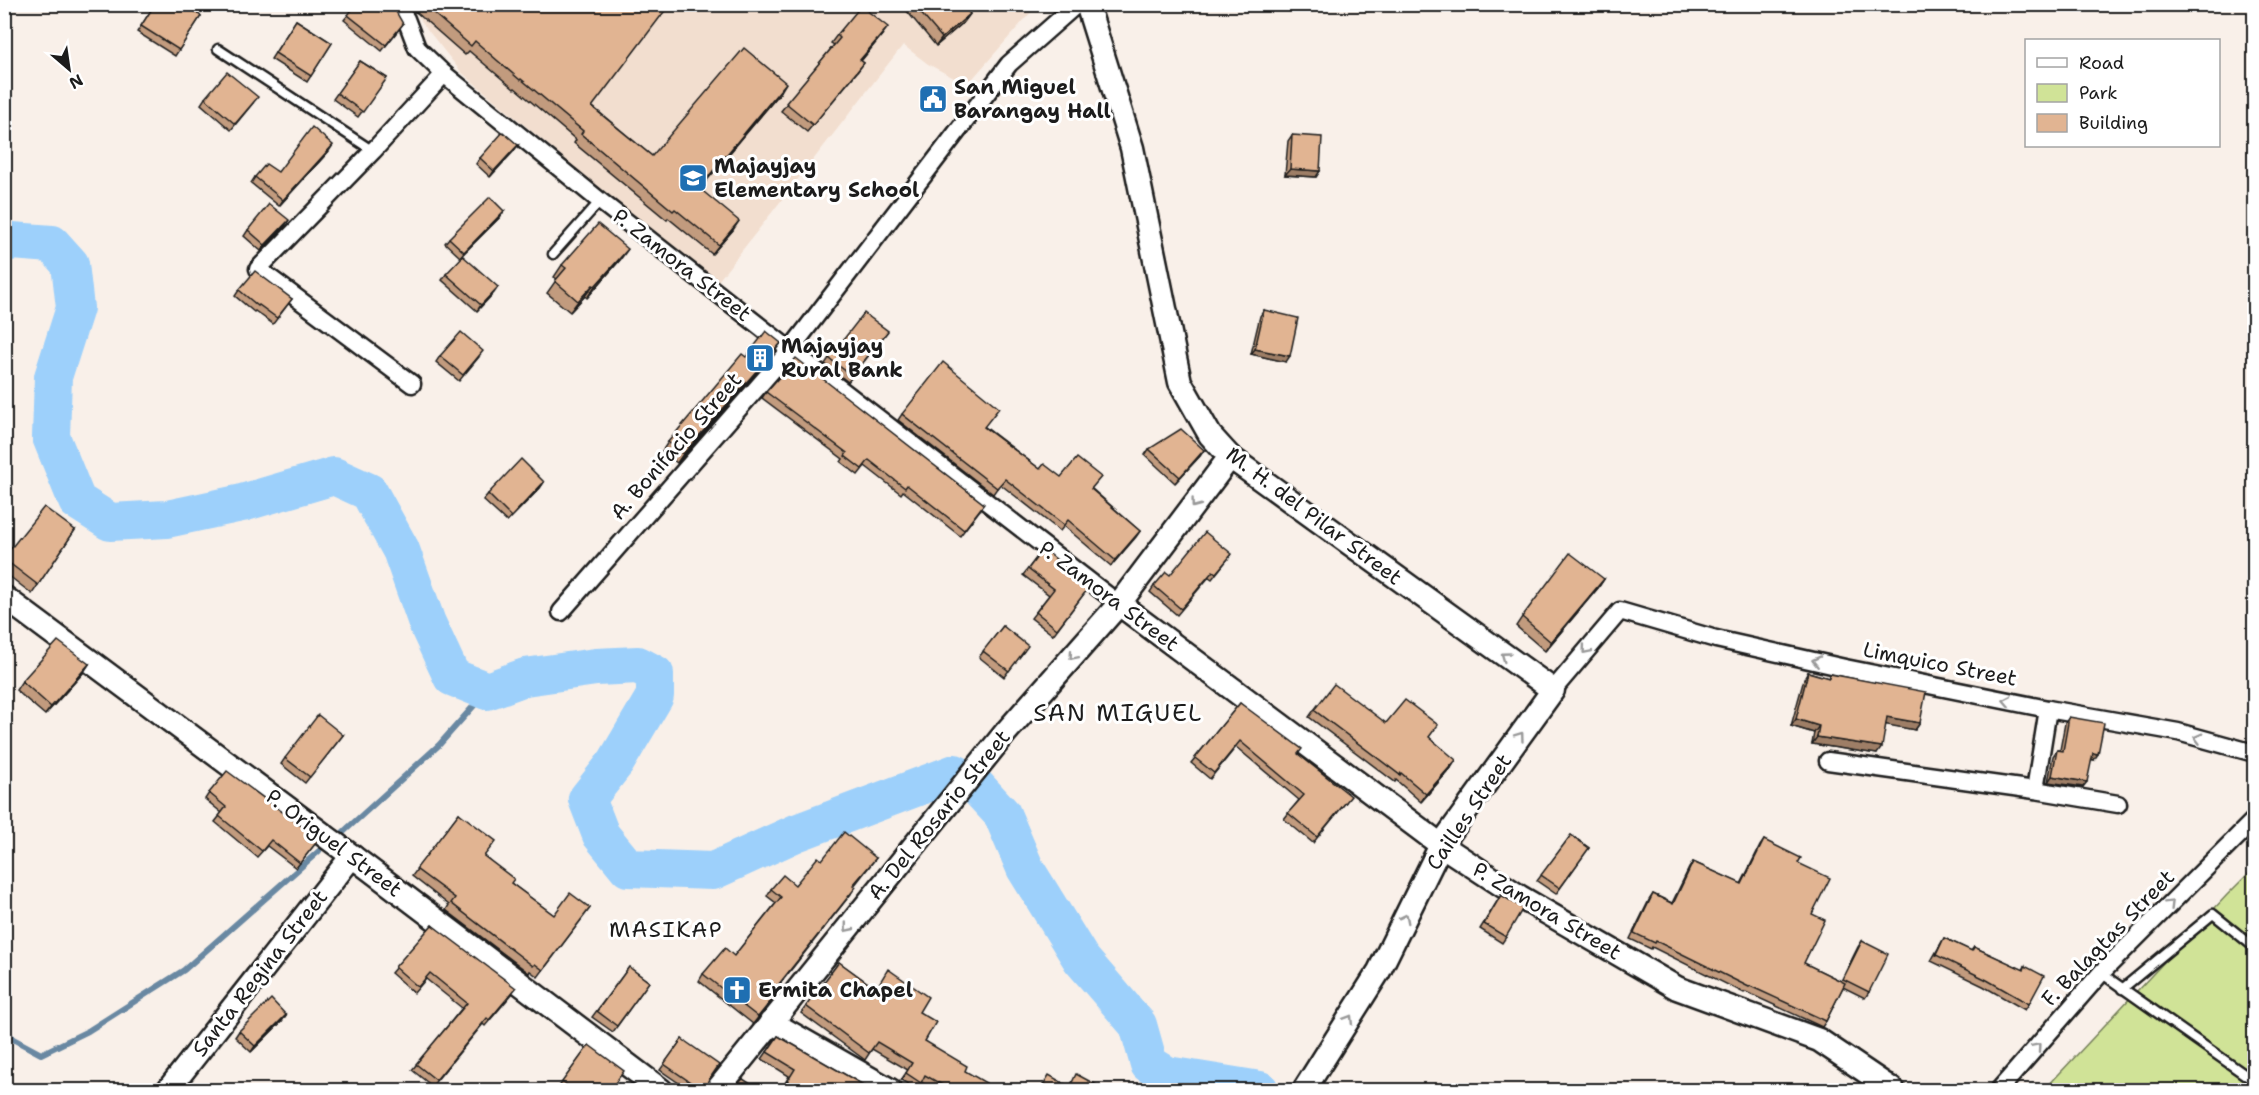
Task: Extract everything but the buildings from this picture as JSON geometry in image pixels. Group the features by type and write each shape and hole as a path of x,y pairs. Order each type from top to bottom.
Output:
{"main road":[{"name":"M. H. del Pilar Street","path":"1087,4 1132,148 1180,382 1210,435 1230,457 1553,690"},
{"name":"A. Del Rosario Street","path":"717,1090 1006,732 1119,604 1230,457"},
{"name":"P. Origuel Street","path":"4,597 661,1090"},
{"name":"P. Zamora Street","path":"1119,604 1441,845 1551,915 1677,988 1819,1040 1893,1090"},
{"name":"Cailles Street","path":"1304,1090 1378,971 1441,845 1553,690"},
{"name":"Santa Regina Street","path":"168,1090 352,856"},
{"path":"771,1022 890,1090"}],"street":[{"name":"P. Zamora Street","path":"395,4 406,20 417,48 444,74 600,201 1119,604"},
{"name":"A. Bonifacio Street","path":"561,612 790,350 1009,64 1077,4"},
{"path":"412,384 258,269 444,74"},
{"name":"Cailles Street","path":"1553,690 1620,610"},
{"name":"Limquico Street","path":"1620,610 1716,639 2048,709 2178,732 2254,753"},
{"path":"2035,790 2048,709"},
{"path":"1828,760 2118,804"},
{"name":"F. Balagtas Street","path":"1998,1090 2102,973 2254,820"}],"lane":[{"path":"218,49 373,151"},
{"path":"553,254 600,201"},
{"path":"2122,989 2213,914 2254,947"},
{"path":"2102,973 2254,1081"}],"shaded area":[{"name":"Majayjay Elementary School","path":"412,5 1034,5 1032,11 967,85 928,64 903,45 715,285 461,72 423,24"}],"green space":[{"path":"2254,868 2254,1090 2044,1090 2227,895"}],"waterway":[{"path":"4,244 12,241 52,244 70,264 75,308 53,377 51,437 77,501 110,522 167,519 242,503 334,476 369,492 401,550 427,623 452,677 487,691 525,677 596,667 638,665 655,674 655,696 616,762 587,799 601,835 628,868 713,871 796,833 955,773 977,787 1002,814 1025,868 1081,959 1138,1025 1149,1064 1167,1075 1260,1090"},
{"path":"339,836 439,745 487,691"},
{"path":"4,1028 13,1039 41,1054 88,1031 184,970 319,851"}],"place":[{"name":"San Miguel Barangay Hall","path":"933,99"},
{"name":"Majayjay Elementary School","path":"693,178"},
{"name":"Majayjay Rural Bank","path":"760,358"},
{"name":"Ermita Chapel","path":"737,990"}],"district":[{"name":"SAN MIGUEL","path":"1118,713"},
{"name":"MASIKAP","path":"666,929"}]}
